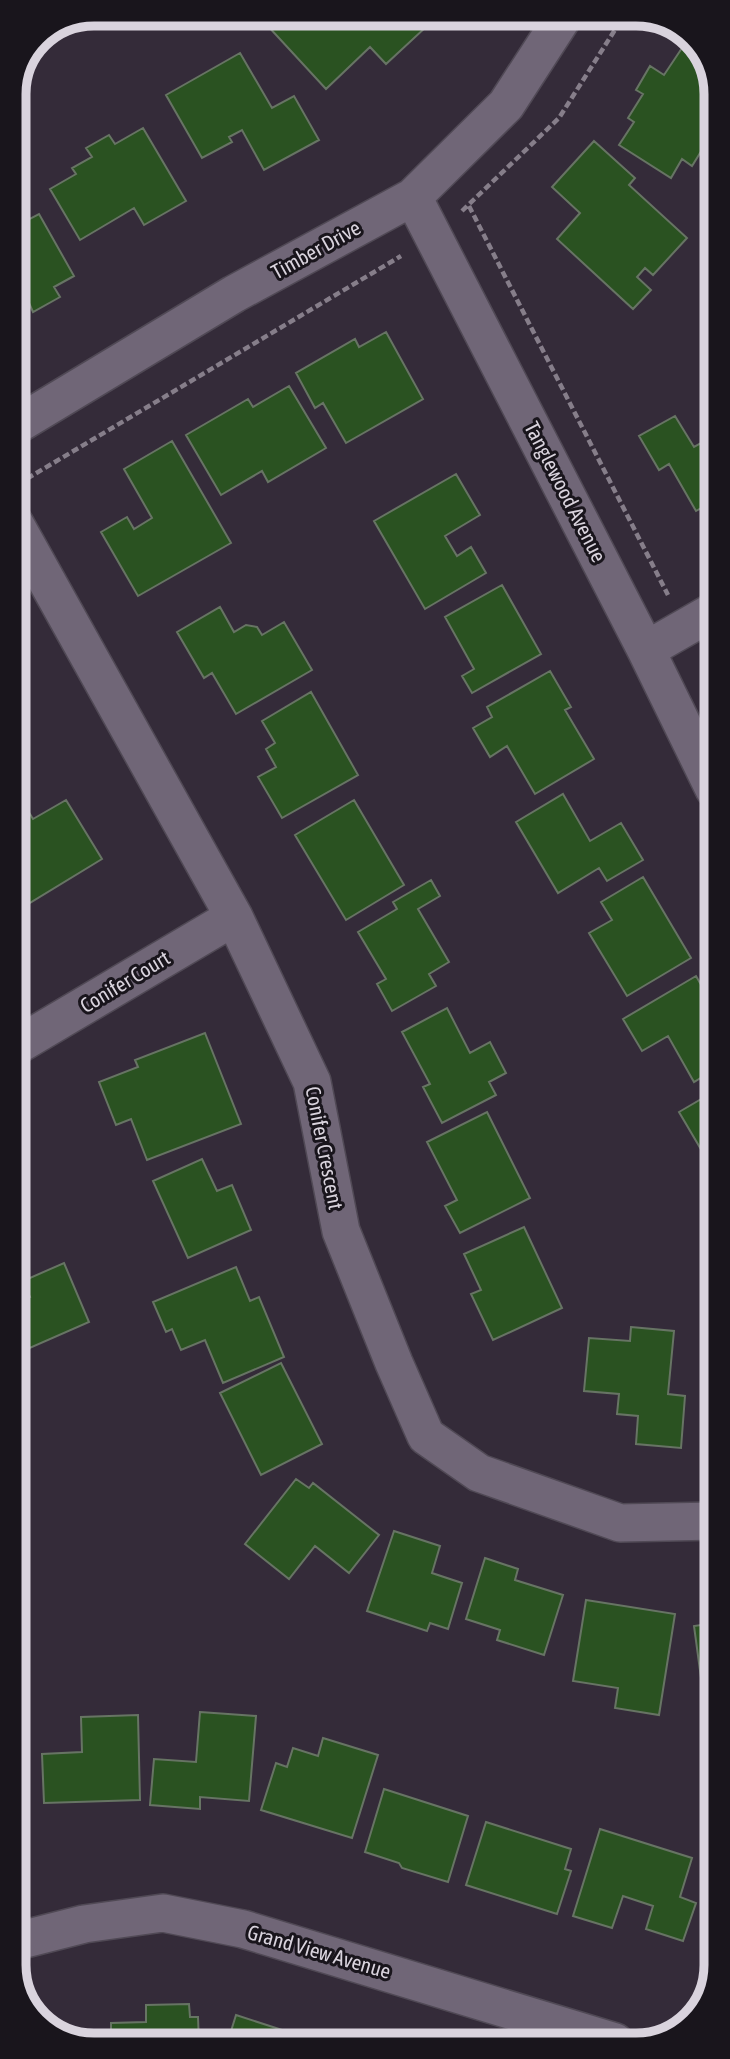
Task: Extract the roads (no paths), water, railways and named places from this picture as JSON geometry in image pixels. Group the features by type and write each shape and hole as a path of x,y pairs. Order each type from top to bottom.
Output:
{"street":[{"name":"Timber Drive","path":"26,419 234,295 413,197 506,106 557,26"},
{"name":"Tanglewood Avenue","path":"413,197 646,650 704,769"},
{"name":"Conifer Crescent","path":"26,544 234,917 312,1082 341,1231 426,1436 478,1473 620,1522 704,1521"},
{"path":"646,650 704,617"},
{"name":"Conifer Court","path":"26,1040 234,917"},
{"name":"Grand View Avenue","path":"26,1939 84,1924 163,1913 243,1929 585,2033"}]}
